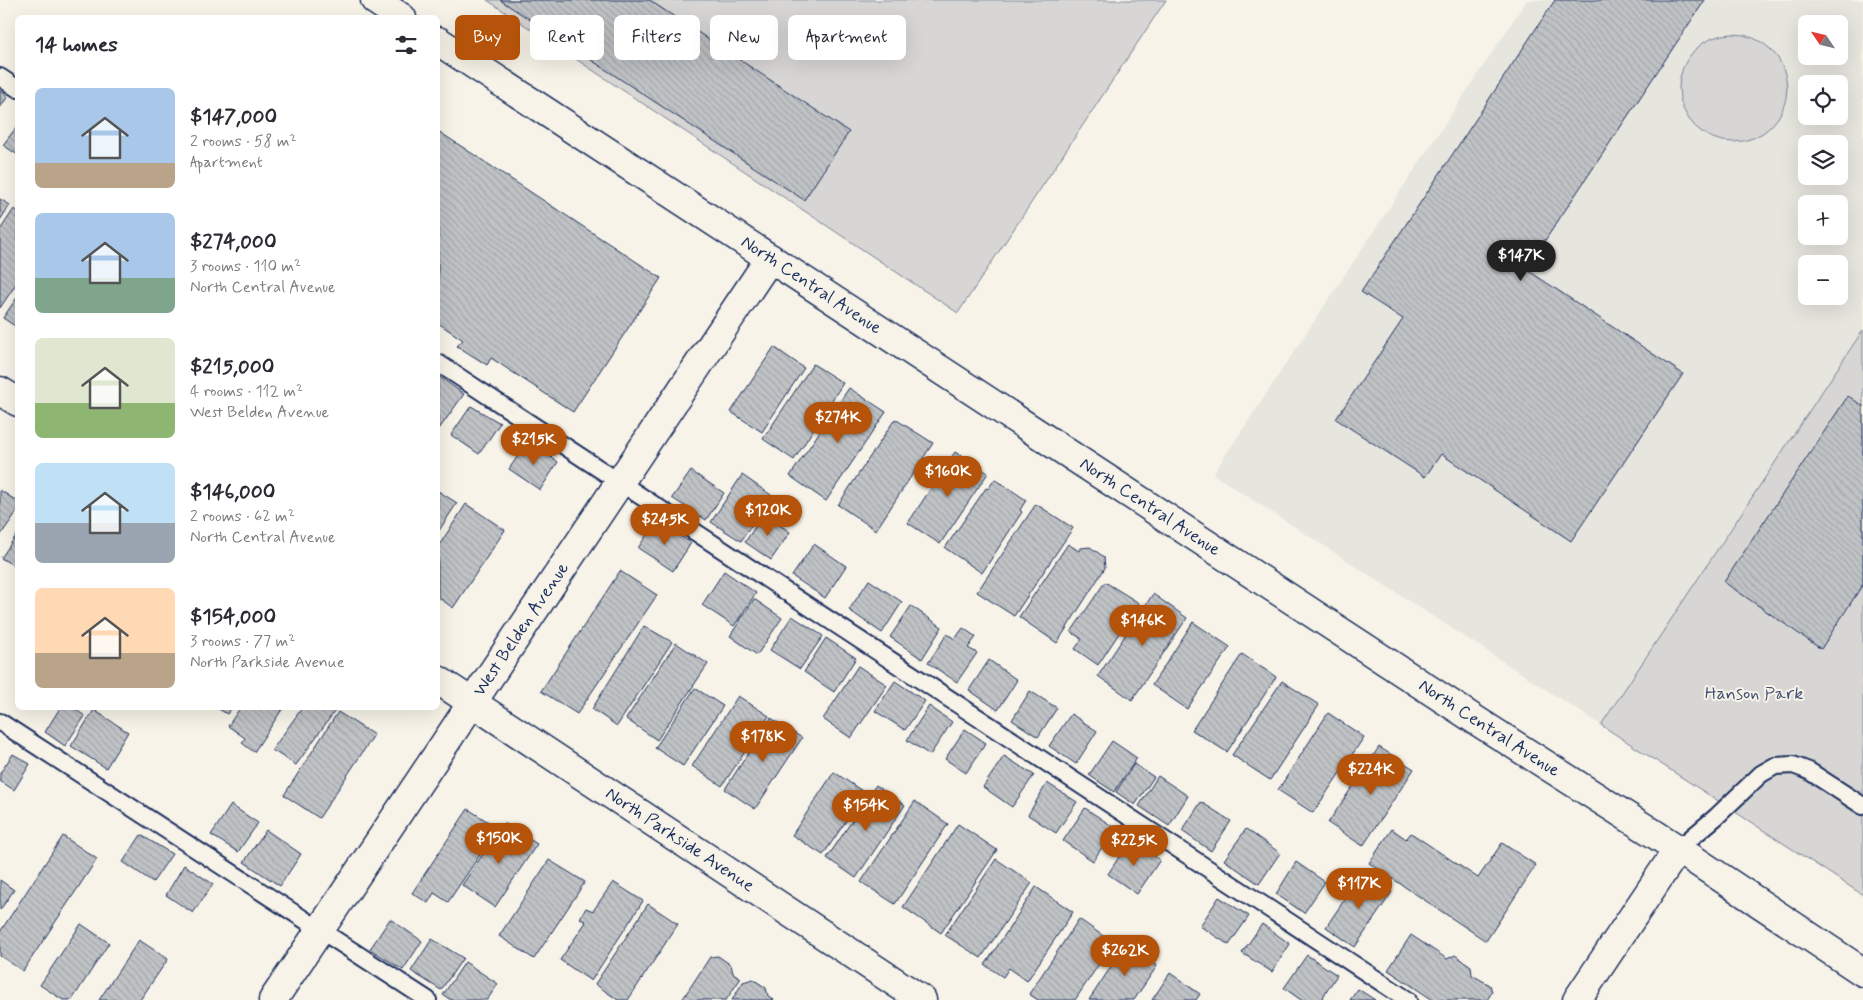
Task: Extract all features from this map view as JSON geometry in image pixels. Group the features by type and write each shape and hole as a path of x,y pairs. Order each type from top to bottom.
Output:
{"street":[{"path":"375,0 398,15"},
{"name":"North Central Avenue","path":"440,42 1477,721 1678,849 1863,972"},
{"name":"West Belden Avenue","path":"273,1000 770,258"},
{"path":"0,390 15,400"},
{"name":"North Parkside Avenue","path":"440,681 922,1000"},
{"path":"1577,1000 1678,849"}],"lane":[{"path":"0,78 15,87"},
{"path":"440,364 1408,1000"},
{"path":"0,722 428,1000"},
{"path":"1678,849 1716,817 1761,774 1775,766 1793,765 1810,771 1863,806"}],"shaded area":[{"path":"1527,0 1863,0 1863,330 1601,725 1213,474"}],"green space":[{"path":"487,0 1166,0 958,313 577,60 604,60 604,15 530,15 530,29 520,22 520,15 510,15"},
{"path":"1733,34 1754,38 1771,50 1783,67 1787,88 1783,109 1771,126 1754,138 1733,142 1712,138 1695,126 1683,109 1679,88 1683,67 1695,50 1712,38"},
{"name":"Hanson Park","path":"1863,330 1863,895 1601,725"}],"building":[{"path":"500,0 649,0 672,15 614,15 614,60 700,60 700,34 710,40 710,60 740,60 849,132 804,200 591,60 604,60 604,15 530,15 530,20"},
{"path":"1555,0 1705,0 1526,269 1683,374 1571,541 1441,454 1425,477 1336,419 1403,319 1361,292"},
{"path":"0,90 8,96 0,108"},
{"path":"15,129 15,153 3,145"},
{"path":"440,132 661,278 573,412 491,358 487,365 457,346 463,340 440,324"},
{"path":"0,199 10,205 0,220"},
{"path":"15,210 15,286 0,308 0,230"},
{"path":"15,300 15,326 3,318"},
{"path":"774,347 804,368 762,432 731,412"},
{"path":"813,364 843,383 794,460 763,439"},
{"path":"440,377 464,394 440,428"},
{"path":"849,388 886,412 826,501 790,476"},
{"path":"1848,396 1863,406 1863,584 1821,649 1724,582"},
{"path":"471,406 500,423 479,454 451,435"},
{"path":"895,419 933,443 876,530 838,505"},
{"path":"528,441 558,462 540,490 509,469"},
{"path":"955,452 988,473 940,544 908,523"},
{"path":"691,471 724,493 706,520 672,498"},
{"path":"742,475 771,495 741,541 711,522"},
{"path":"995,479 1026,500 1020,510 1022,512 982,573 945,548 986,488 988,489"},
{"path":"0,490 15,500 15,514 0,536"},
{"path":"440,492 457,503 440,529"},
{"path":"466,504 505,530 453,608 440,598 440,544"},
{"path":"1036,504 1073,528 1014,616 977,592"},
{"path":"764,514 790,532 771,560 745,542"},
{"path":"657,520 691,543 673,571 638,548"},
{"path":"15,537 15,566 1,558"},
{"path":"814,544 846,566 825,598 792,576"},
{"path":"1068,544 1079,551 1081,548 1090,547 1104,557 1105,568 1057,643 1019,617"},
{"path":"620,571 657,595 577,714 541,691"},
{"path":"724,571 756,593 734,626 702,605"},
{"path":"869,580 902,602 882,633 849,610"},
{"path":"1105,582 1139,603 1098,665 1075,649 1082,639 1071,632"},
{"path":"1153,594 1187,618 1132,700 1098,676"},
{"path":"754,599 782,618 757,655 730,636"},
{"path":"911,606 942,627 922,659 890,637"},
{"path":"792,616 823,636 800,669 770,650"},
{"path":"1193,622 1230,647 1187,709 1152,685"},
{"path":"644,626 672,642 617,726 592,709"},
{"path":"963,628 976,637 968,648 977,653 957,682 928,663 947,634 955,639"},
{"path":"826,638 856,658 834,692 804,672"},
{"path":"676,643 708,664 657,740 626,719"},
{"path":"1242,654 1276,677 1227,752 1192,730"},
{"path":"989,660 1017,680 998,710 969,690"},
{"path":"858,666 887,685 851,738 823,719"},
{"path":"895,681 925,701 905,730 875,711"},
{"path":"1282,681 1319,705 1270,780 1232,755"},
{"path":"695,688 723,706 683,766 655,748"},
{"path":"1030,691 1057,708 1038,737 1012,720"},
{"path":"738,696 769,716 722,786 692,766"},
{"path":"929,706 952,722 930,755 907,740"},
{"path":"59,710 76,710 85,716 65,746 45,732"},
{"path":"94,710 128,732 106,768 71,746"},
{"path":"220,710 230,710 227,714"},
{"path":"239,710 282,710 254,752 242,743 245,738 228,726"},
{"path":"301,710 336,710 296,765 272,750"},
{"path":"338,712 374,735 319,818 284,795"},
{"path":"1328,713 1364,737 1313,813 1278,790"},
{"path":"1071,714 1097,731 1076,764 1049,746"},
{"path":"771,718 802,738 755,809 725,789"},
{"path":"965,729 986,743 966,773 945,759"},
{"path":"1112,741 1137,758 1114,792 1089,775"},
{"path":"1379,747 1414,769 1363,846 1328,823"},
{"path":"13,754 30,764 14,790 0,781 0,773"},
{"path":"1004,756 1034,775 1012,807 983,787"},
{"path":"1134,764 1154,777 1135,805 1116,792"},
{"path":"834,772 865,793 823,855 792,835"},
{"path":"1158,776 1188,796 1169,826 1139,806"},
{"path":"1047,783 1077,802 1056,833 1028,815"},
{"path":"876,785 905,805 856,878 827,858"},
{"path":"915,801 948,824 895,904 861,882"},
{"path":"1201,802 1231,821 1211,851 1182,831"},
{"path":"231,805 258,823 238,852 211,835"},
{"path":"1085,808 1115,828 1093,861 1063,841"},
{"path":"468,809 498,828 448,902 434,893 428,903 412,893"},
{"path":"504,823 537,844 495,907 462,885"},
{"path":"958,824 997,850 941,933 903,907"},
{"path":"1246,829 1280,853 1259,884 1224,860"},
{"path":"1392,829 1406,839 1411,833 1478,878 1502,843 1536,865 1486,941 1369,863"},
{"path":"266,830 301,854 280,886 244,862"},
{"path":"141,835 172,854 153,882 123,862"},
{"path":"63,836 97,859 23,971 0,956 0,932"},
{"path":"1130,840 1160,860 1137,894 1108,874"},
{"path":"996,859 1032,883 981,958 945,935"},
{"path":"549,860 585,882 534,959 499,936"},
{"path":"1296,862 1325,882 1304,913 1276,894"},
{"path":"184,865 213,884 193,913 166,895"},
{"path":"1363,872 1392,892 1355,947 1326,927"},
{"path":"0,880 14,890 0,910"},
{"path":"613,882 643,901 591,981 560,960 586,922 580,918 586,908 593,911"},
{"path":"1036,887 1073,912 1027,981 1009,968 1003,977 985,965"},
{"path":"1219,897 1249,916 1229,945 1200,926"},
{"path":"648,904 678,924 628,1000 618,1000 595,984"},
{"path":"390,919 422,941 403,970 370,949"},
{"path":"1079,919 1113,943 1075,1000 1038,1000 1029,994"},
{"path":"81,924 109,943 72,1000 63,1000 40,985"},
{"path":"1262,924 1290,944 1272,972 1242,953"},
{"path":"1411,935 1447,959 1455,955 1471,966 1472,975 1490,985 1492,992 1487,1000 1433,1000 1388,970"},
{"path":"432,939 463,958 441,990 411,971"},
{"path":"139,940 168,959 140,1000 99,1000"},
{"path":"1126,944 1157,966 1134,1000 1089,1000"},
{"path":"1307,955 1337,975 1321,1000 1301,1000 1284,988"},
{"path":"718,956 731,965 733,973 741,978 726,1000 682,1000 710,957"},
{"path":"465,962 498,984 487,1000 451,1000 443,995"},
{"path":"1170,973 1200,994 1196,1000 1152,1000"},
{"path":"753,979 766,988 768,996 774,1000 732,1000 743,982"},
{"path":"1358,989 1375,1000 1350,1000"}]}
